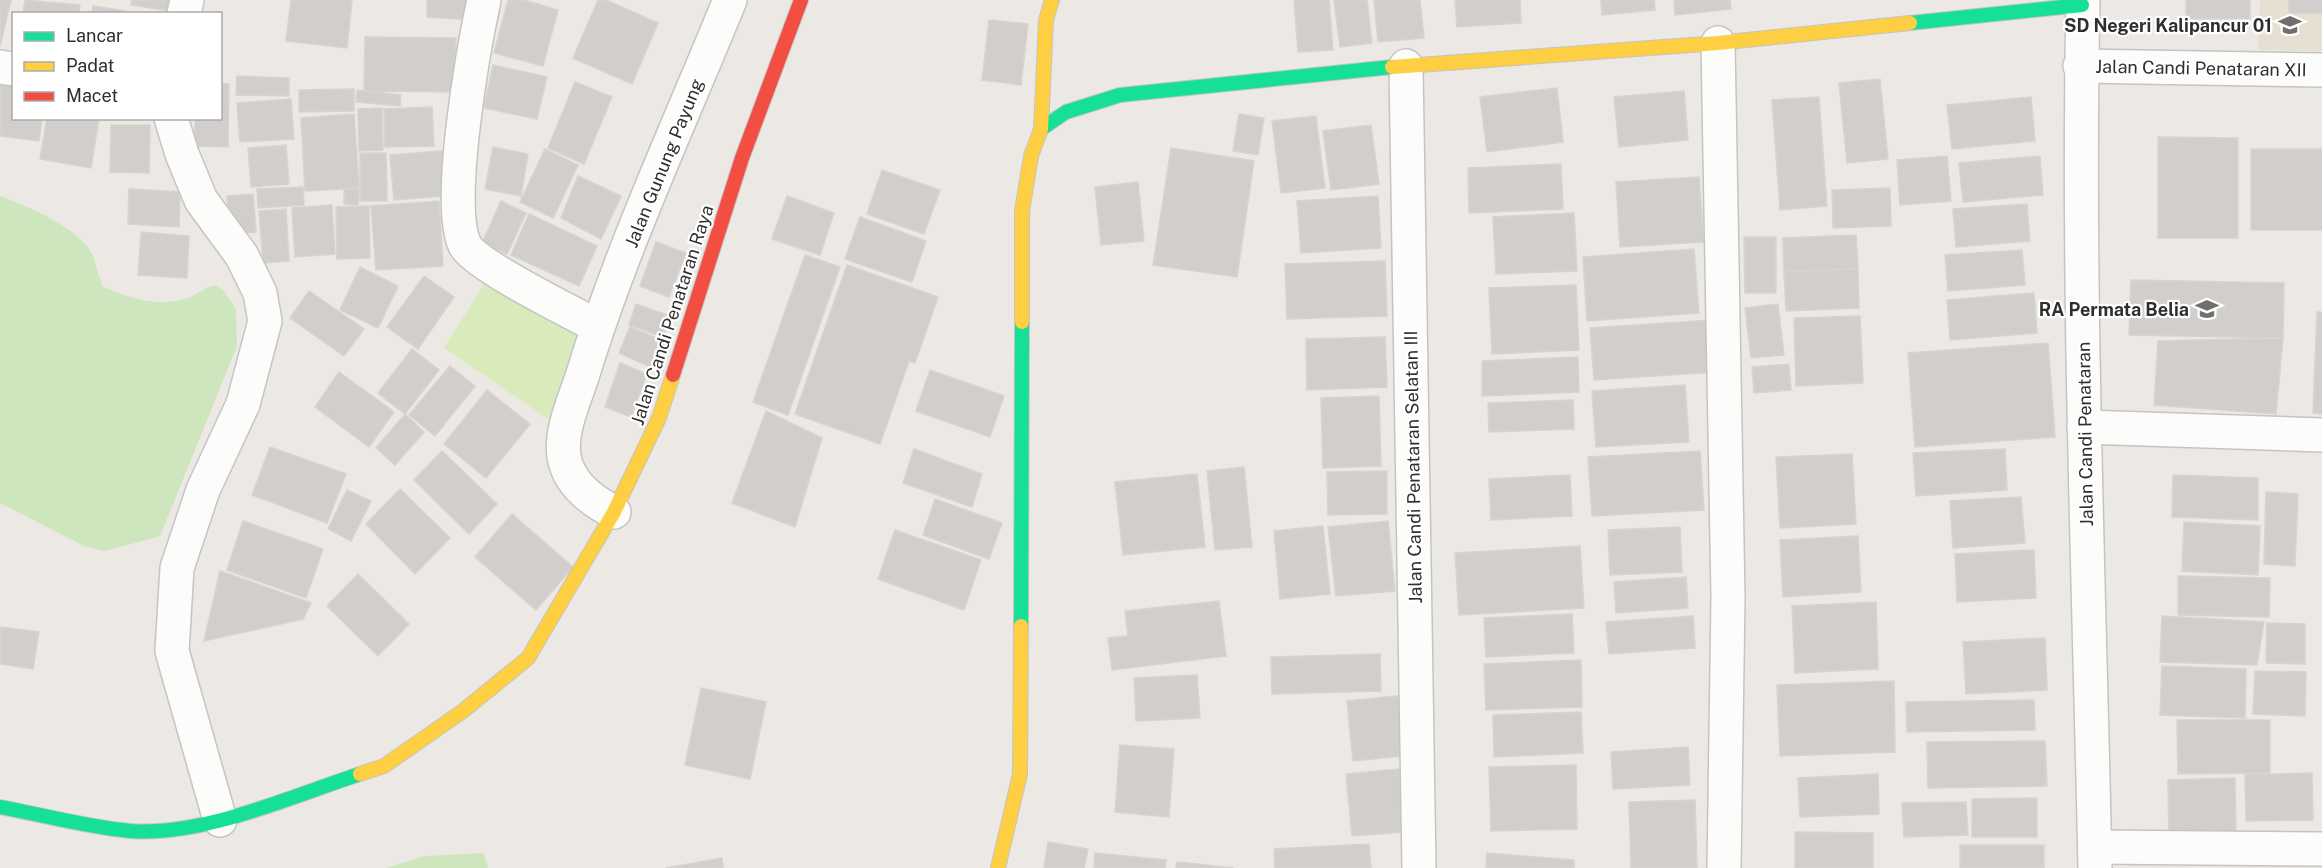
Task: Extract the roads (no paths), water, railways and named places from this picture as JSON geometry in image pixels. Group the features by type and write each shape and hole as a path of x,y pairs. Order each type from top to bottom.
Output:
{"street":[{"path":"484,0 471,58 457,215 465,246 485,263 597,326"},
{"name":"Jalan Gunung Payung","path":"614,512 589,497 573,479 564,457 566,429 597,326 730,0"},
{"name":"Jalan Candi Penataran Raya","path":"0,807 131,831 179,829 220,820 384,766 463,711 528,658 614,512 659,418 742,158 801,0"},
{"path":"998,868 1020,774 1022,211 1031,156 1041,129 1046,20 1052,0"},
{"path":"1041,129 1066,112 1120,95 1406,66 1718,43 2083,3"},
{"name":"Jalan Candi Penataran","path":"2083,3 2080,66 2084,427 2095,857"},
{"path":"1718,43 1728,597 1724,868"},
{"name":"Jalan Candi Penataran Selatan III","path":"1406,66 1419,868"},
{"name":"Jalan Candi Penataran XII","path":"2080,66 2322,70"},
{"path":"172,120 182,154 201,200 242,256 260,293 265,321 243,404 203,490 177,568 172,651 220,820"},
{"path":"2084,427 2322,435"},
{"path":"2095,857 2322,849"}],"place":[{"name":"SD Negeri Kalipancur 01","path":"2290,25"},
{"name":"RA Permata Belia","path":"2207,309"}]}
